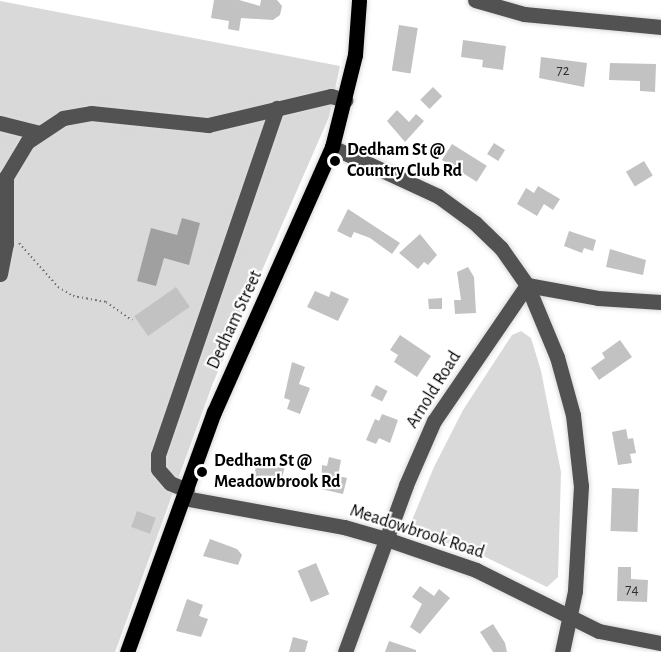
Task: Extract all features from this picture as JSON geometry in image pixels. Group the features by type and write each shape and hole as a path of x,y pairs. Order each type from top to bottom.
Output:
{"main road":[{"name":"Dedham Street","path":"127,652 214,412 332,147 355,55 359,0"}],"street":[{"path":"475,0 524,14 661,27"},
{"path":"0,274 6,237 3,176 22,148 40,133 76,114 208,125 331,96 345,100"},
{"path":"186,494 170,483 158,470 158,455 277,108"},
{"path":"0,123 40,133"},
{"path":"332,147 438,196 475,223 501,248 527,285 557,357 573,415 581,486 572,618 562,652"},
{"path":"527,285 598,298 661,302"},
{"name":"Arnold Road","path":"345,652 389,540 406,485 434,421 527,285"},
{"name":"Meadowbrook Road","path":"186,494 344,527 389,540 476,570 572,618 622,638 661,643"}],"path":[{"path":"6,237 32,255 58,287 73,296 106,302 132,320"}],"shaded area":[{"path":"0,1 340,66 329,117 213,383 115,652 0,652"},
{"path":"182,218 200,223 189,265 164,258 156,286 137,281 151,228 177,235"},
{"path":"521,331 531,338 541,371 561,472 558,577 547,587 475,552 416,533 410,525 434,467 463,410 512,335"}],"building":[{"path":"214,0 239,0 260,6 261,0 277,0 282,6 280,15 273,20 241,18 239,31 228,29 229,21 211,18"},
{"path":"399,25 418,28 411,73 392,70"},
{"path":"463,40 506,46 503,70 482,67 483,60 461,57"},
{"path":"541,57 587,63 584,87 539,78"},
{"path":"610,63 656,64 655,92 640,91 640,81 609,80"},
{"path":"433,87 442,96 429,109 420,100"},
{"path":"397,110 409,122 416,114 424,121 405,142 387,121"},
{"path":"494,143 505,150 498,161 487,154"},
{"path":"452,144 487,166 477,182 442,160"},
{"path":"644,161 653,176 635,186 626,172"},
{"path":"538,186 560,199 553,210 544,204 537,216 517,204 526,188 534,193"},
{"path":"348,209 400,243 392,254 370,238 354,232 351,238 337,231"},
{"path":"569,231 596,240 593,251 584,248 582,253 564,246"},
{"path":"420,234 437,255 428,265 424,262 418,269 399,253"},
{"path":"610,249 646,260 643,275 606,267"},
{"path":"468,267 474,277 476,313 455,314 454,300 461,300 457,272"},
{"path":"176,287 190,307 148,336 134,316"},
{"path":"315,291 329,297 331,291 349,299 338,321 307,307"},
{"path":"442,298 442,309 429,309 428,299"},
{"path":"400,335 431,356 417,377 394,362 398,355 390,350"},
{"path":"620,340 632,357 599,380 591,368 605,358 602,353"},
{"path":"292,362 305,367 299,384 310,388 300,414 287,409 290,400 284,398"},
{"path":"376,385 388,391 382,402 371,396"},
{"path":"382,414 398,420 390,443 379,438 376,444 366,440 375,419 379,421"},
{"path":"626,429 628,439 633,438 636,453 630,454 632,463 618,465 612,432"},
{"path":"329,457 341,460 338,476 347,478 343,494 321,489 322,465 327,466"},
{"path":"258,458 285,464 281,483 254,477"},
{"path":"612,488 639,489 637,532 610,531"},
{"path":"137,511 156,518 150,534 131,527"},
{"path":"210,539 237,549 242,555 238,565 203,556"},
{"path":"316,563 329,594 311,602 298,571"},
{"path":"618,567 631,567 631,579 648,580 647,602 617,601"},
{"path":"420,586 434,596 439,589 450,598 420,634 410,627 422,604 412,597"},
{"path":"187,599 203,605 199,616 208,619 201,637 176,631"},
{"path":"493,624 505,643 507,652 493,652 480,632"},
{"path":"293,637 308,641 305,652 289,652"},
{"path":"389,641 416,650 416,652 385,652"}],"place":[{"name":"Dedham St @ Country Club Rd","path":"335,161"},
{"name":"Dedham St @ Meadowbrook Rd","path":"202,472"}]}
